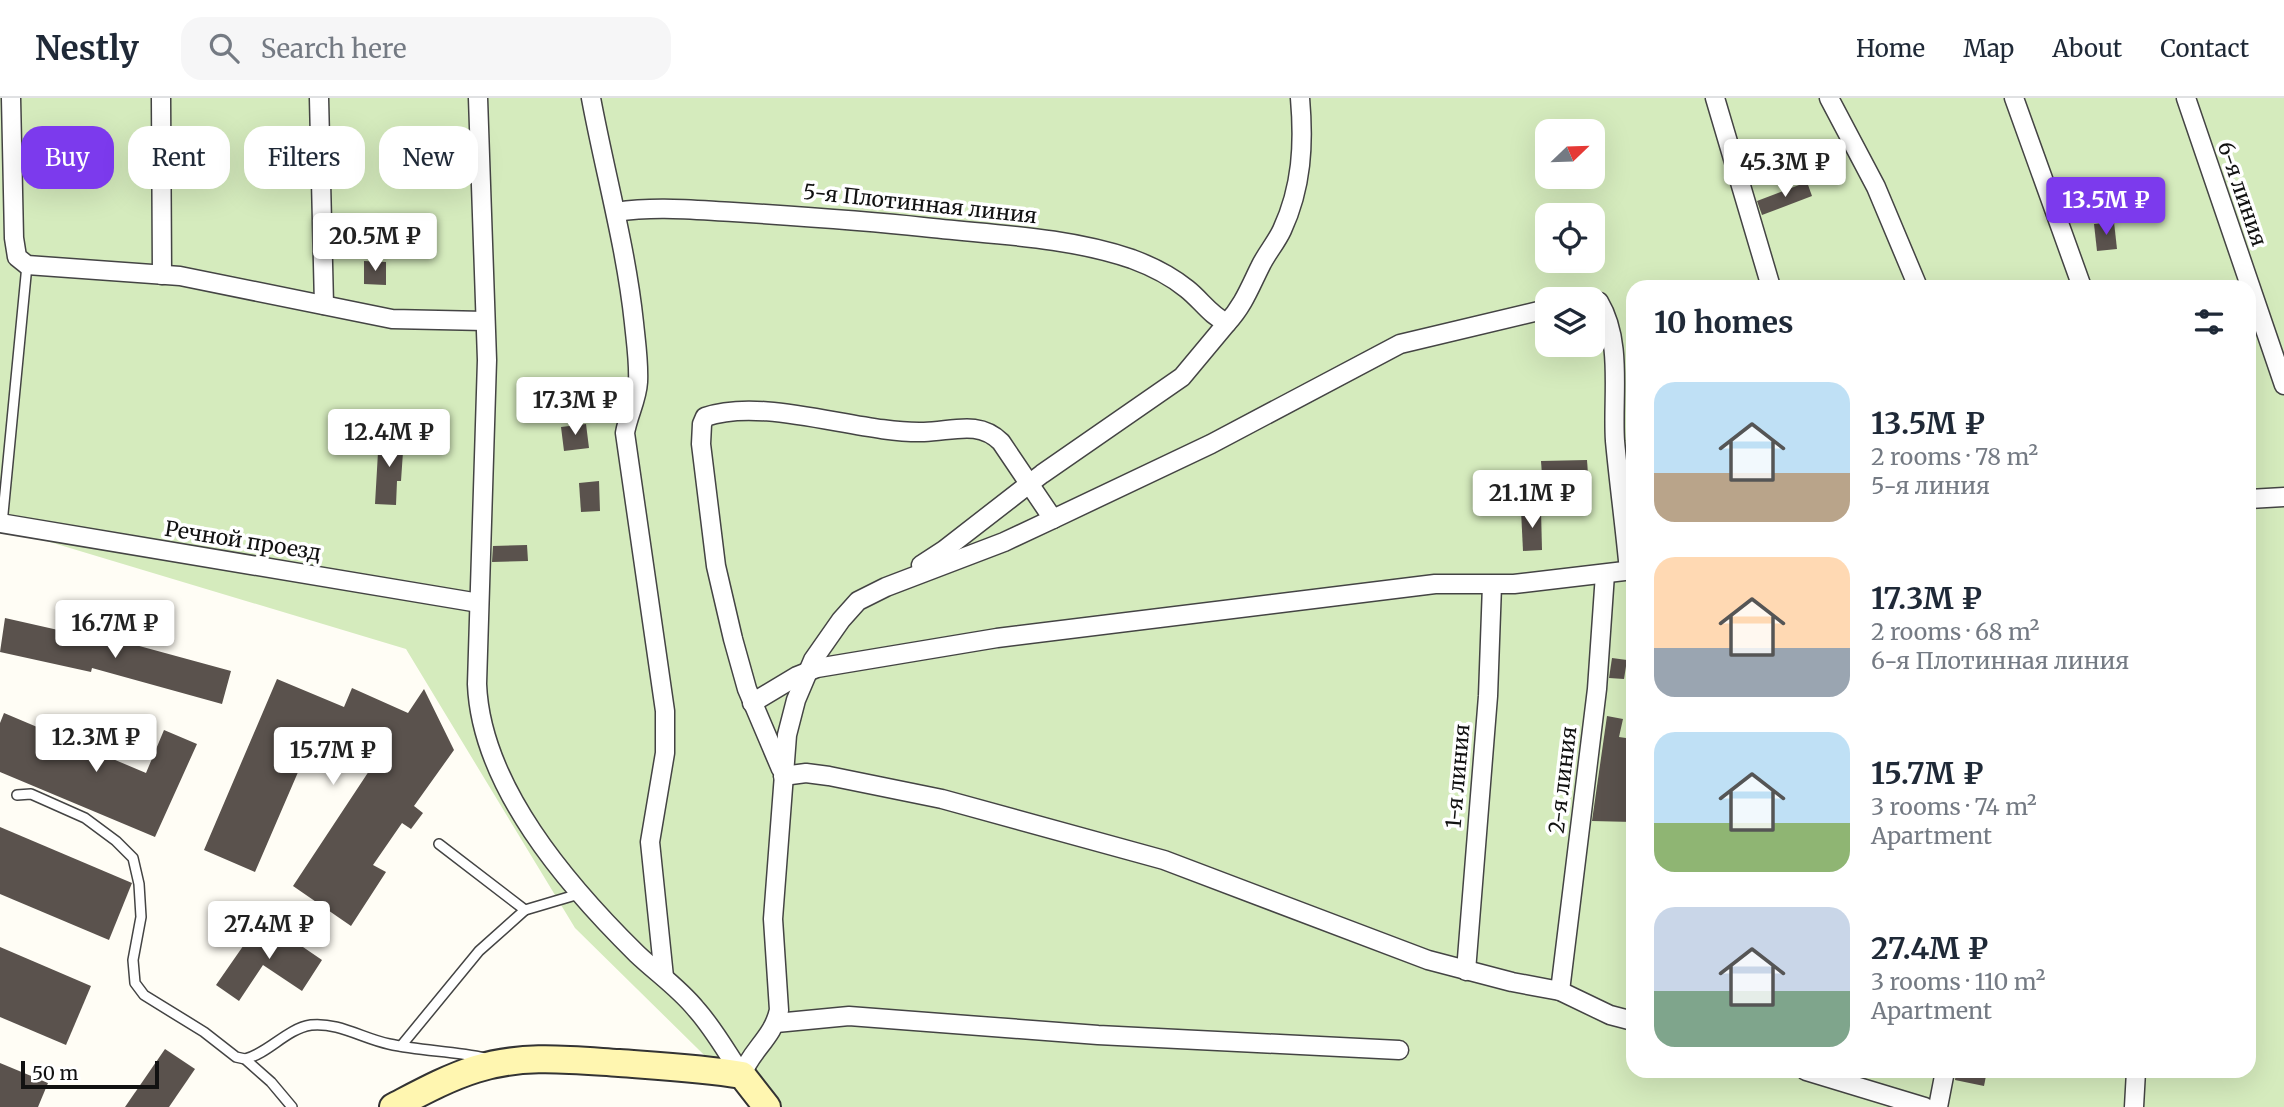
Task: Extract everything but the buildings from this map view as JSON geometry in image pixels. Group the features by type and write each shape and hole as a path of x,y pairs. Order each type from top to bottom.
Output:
{"main road":[{"path":"393,1107 450,1078 506,1062 558,1059 701,1068 742,1075 766,1107"}],"street":[{"path":"11,98 14,238 22,261 180,276 392,318 485,321"},
{"path":"160,98 162,275"},
{"path":"319,98 324,305"},
{"path":"478,98 486,360 478,706 487,744 499,772 527,820 579,894 639,956 698,1010 742,1075"},
{"path":"591,98 616,212 631,300 638,366 635,401 628,416 625,433 665,711 665,753 650,842 664,977"},
{"path":"886,587 944,550 1030,483 1182,377 1247,297 1269,248 1281,231 1301,176 1303,133 1300,98"},
{"path":"1714,98 1769,280"},
{"path":"1829,98 1876,187 1915,280"},
{"path":"2014,98 2079,280"},
{"name":"6-я линия","path":"2186,98 2248,280"},
{"name":"5-я Плотинная линия","path":"616,212 646,208 683,208 816,216 1045,239 1102,250 1134,260 1169,276 1218,319 1227,323"},
{"name":"6-я линия","path":"2256,303 2284,385"},
{"path":"742,1075 747,1060 758,1051 776,1023 779,1010 773,919 787,735 808,672 841,620 858,601 886,587 1004,542 1053,519 1211,444 1400,344 1535,312"},
{"path":"1605,312 1611,342 1615,385 1615,439 1626,529"},
{"path":"783,776 741,672 716,566 701,444 705,417 715,413 740,412 780,414 897,433 978,427 991,432 1001,442 1053,519"},
{"path":"2256,499 2284,497"},
{"name":"Речной проезд","path":"1,523 479,603"},
{"path":"752,703 808,672 841,663 997,638 1435,584 1492,585 1626,571"},
{"name":"2-я линия","path":"1560,991 1597,688 1605,574"},
{"name":"1-я линия","path":"1466,971 1488,696 1492,585"},
{"path":"783,776 806,773 829,776 929,796 1164,860 1428,960 1560,991 1610,1015 1626,1019"},
{"path":"776,1023 849,1016 1098,1035 1399,1050"},
{"path":"1829,1078 1925,1107"},
{"path":"1938,1107 1944,1078"},
{"path":"2134,1107 2136,1078"}],"lane":[{"path":"1,523 22,261"},
{"path":"17,795 31,794 85,818 116,841 133,858 139,884 141,916 133,960 135,983 144,995 205,1032 236,1057 245,1059 259,1056 300,1028 313,1025 330,1026 401,1046 506,1062"},
{"path":"439,844 525,910"},
{"path":"401,1046 479,951 525,910 579,894"},
{"path":"245,1059 271,1082 292,1107"}],"green space":[{"path":"0,98 2284,98 2284,1107 757,1107 575,928 406,649 0,527"}]}
